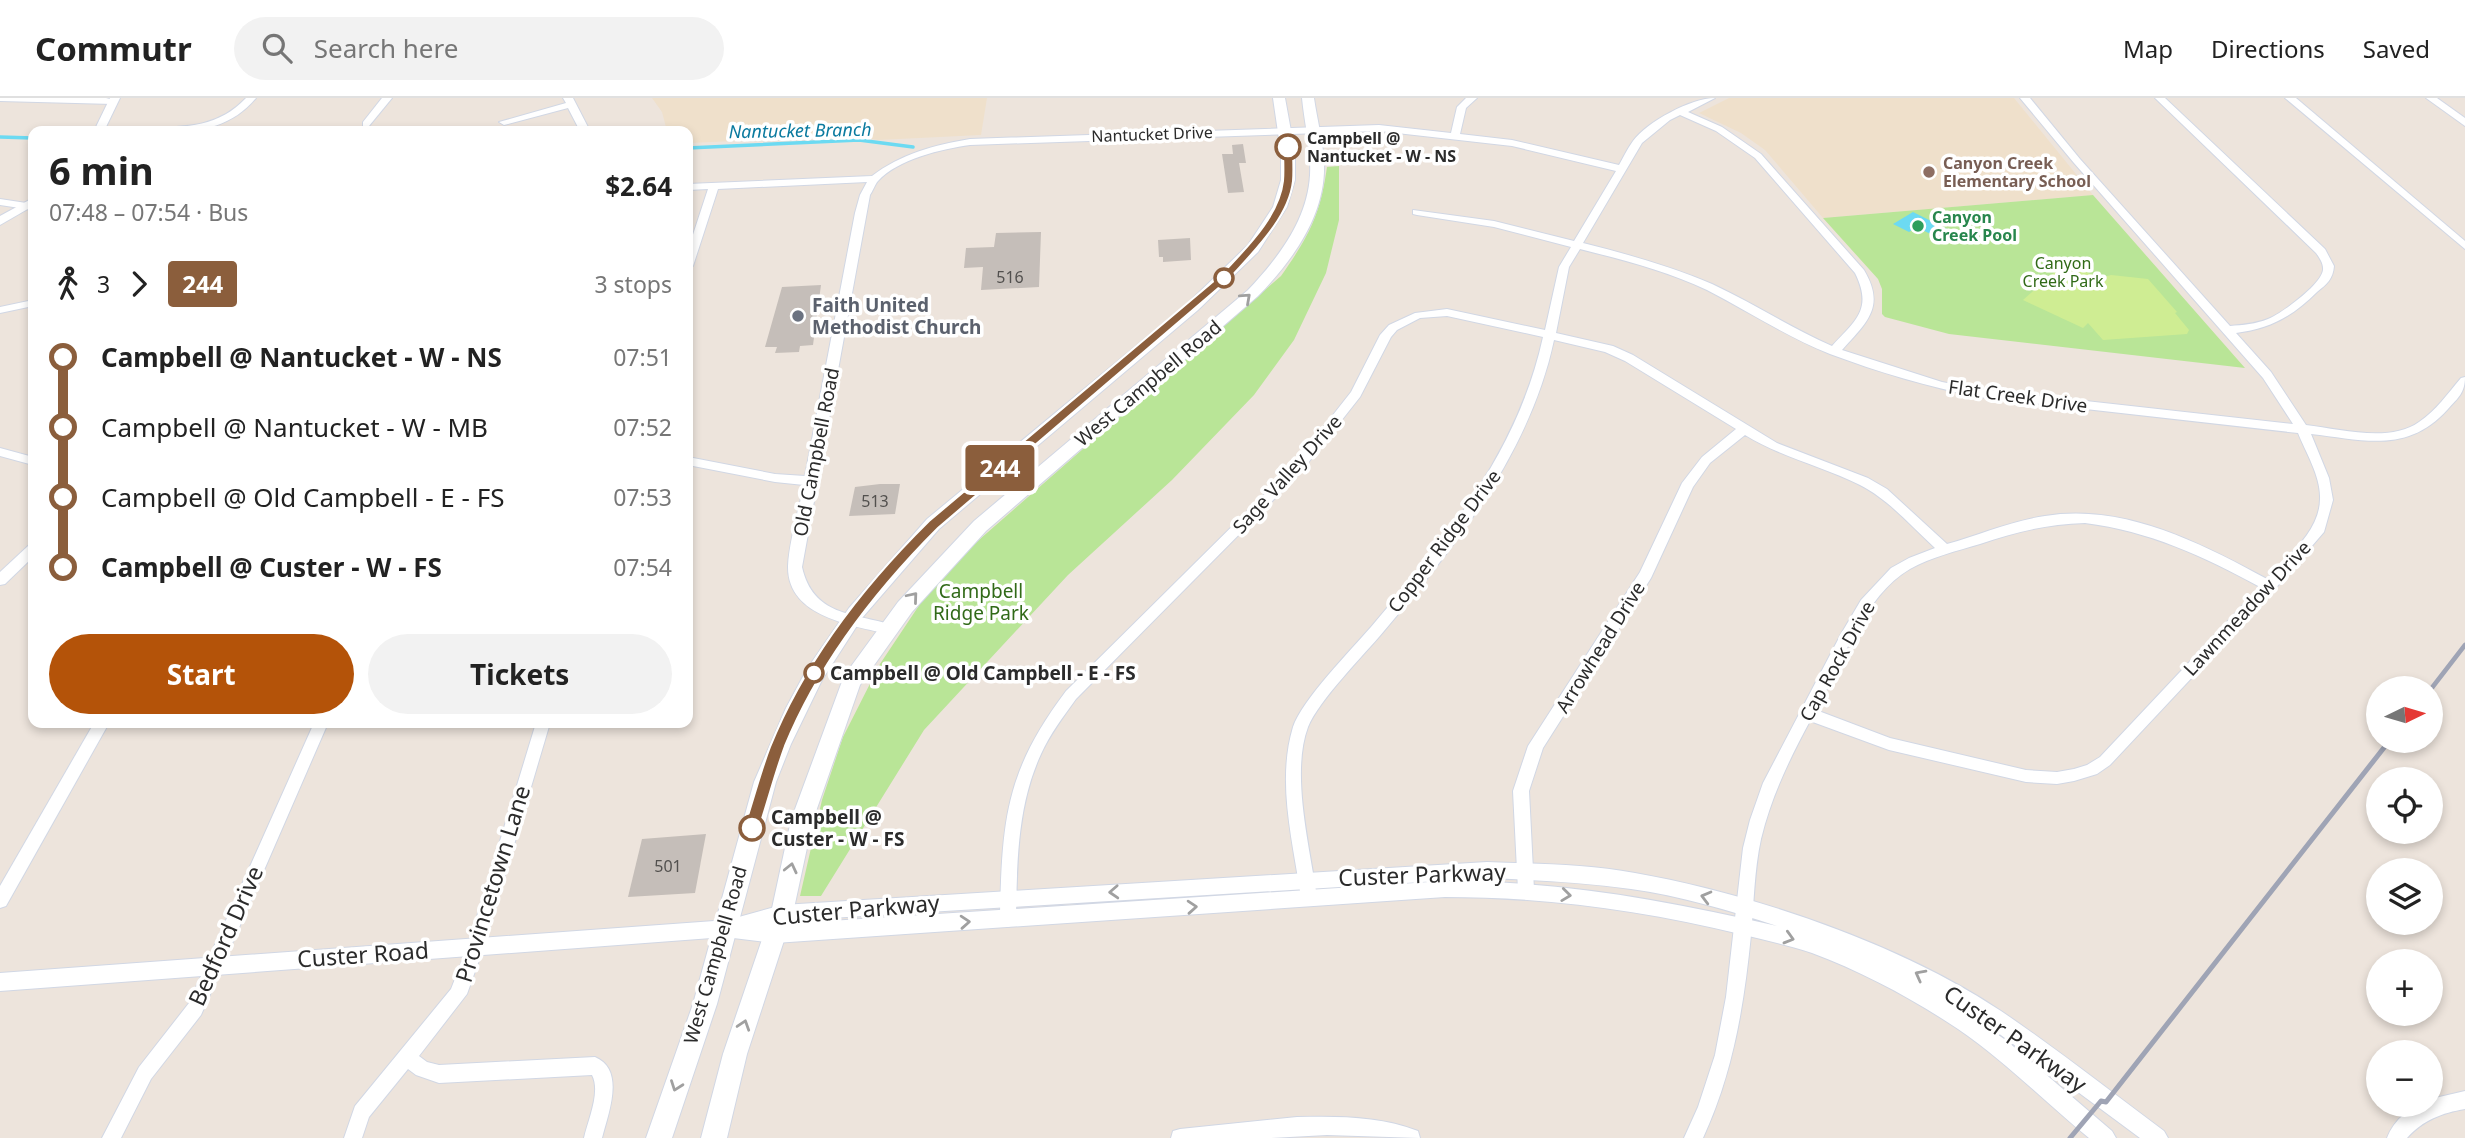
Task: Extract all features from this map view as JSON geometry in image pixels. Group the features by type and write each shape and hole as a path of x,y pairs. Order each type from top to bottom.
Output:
{"main road":[{"name":"West Campbell Road","path":"659,1138 705,1004 748,840 778,747 811,677 891,566 933,524 1207,294 1257,240 1277,213 1288,183 1289,155 1279,98"},
{"name":"West Campbell Road","path":"713,1138 735,1054 778,923 802,820 851,682 888,629 934,573 979,526 1253,293 1291,247 1314,199 1317,164 1308,98"},
{"path":"1257,240 1291,247"},
{"path":"1071,409 1099,424"}],"street":[{"path":"209,126 223,123 239,113 251,98"},
{"path":"366,124 387,98"},
{"path":"1455,136 1462,107 1472,98"},
{"name":"Copper Ridge Drive","path":"1308,890 1294,797 1294,761 1301,726 1319,698 1424,573 1499,470 1521,425 1542,369 1561,277 1575,245 1638,141 1667,118 1710,98"},
{"name":"Lawnmeadow Drive","path":"1807,713 1889,744 2026,776 2057,778 2083,774 2105,761 2314,537 2327,500 2320,470 2303,430 2267,375 2077,161 2025,98"},
{"path":"2160,98 2321,251 2329,265 2328,276 2278,320 2249,329 2228,330"},
{"path":"2290,98 2465,246"},
{"path":"2431,98 2463,120"},
{"path":"0,99 114,99 101,126"},
{"path":"504,122 569,101 582,126"},
{"path":"1680,111 1719,129 1758,156 1860,272 1871,291 1871,305 1834,351"},
{"name":"Nantucket Drive","path":"874,179 896,163 923,151 970,142 1314,128 1379,128 1511,143 1621,169"},
{"path":"693,187 874,179"},
{"name":"Old Campbell Road","path":"874,179 864,195 860,213 809,481 797,552 796,579 808,601 851,619 888,629"},
{"path":"693,251 714,186"},
{"path":"0,202 28,204"},
{"path":"0,221 28,206"},
{"name":"Flat Creek Drive","path":"1417,212 1494,224 1644,262 1693,280 1793,333 1834,351 1917,379 1979,393 2374,438 2407,435 2419,430 2465,381"},
{"path":"0,310 28,304"},
{"name":"Sage Valley Drive","path":"1008,919 1010,832 1017,790 1047,724 1071,695 1296,470 1356,394 1393,326 1424,313 1445,313 1591,343 1629,358 1784,451 1863,481 1882,492 1945,550"},
{"name":"Arrowhead Drive","path":"1525,880 1521,791 1536,746 1646,574 1687,486 1706,460 1744,429"},
{"path":"0,452 28,460"},
{"path":"693,462 775,478 809,481"},
{"name":"Cap Rock Drive","path":"1693,1138 1711,1101 1725,1058 1737,987 1753,839 1768,790 1862,613 1880,587 1901,568 1945,550 2027,524 2055,519 2102,521 2132,526 2215,556 2269,586"},
{"path":"0,580 28,554"},
{"path":"0,901 99,728"},
{"name":"Bedford Drive","path":"111,1138 145,1073 195,1009 319,728"},
{"name":"Provincetown Lane","path":"353,1138 362,1112 458,994 476,946 541,728"},
{"name":"Custer Parkway","path":"725,928 1008,898 1445,889 1525,880 1646,905 1744,917 1869,951 1951,992 2037,1048 2157,1138"},
{"name":"Custer Parkway","path":"778,923 1008,919 1308,890"},
{"name":"Custer Parkway","path":"1744,917 1818,947 1922,997 1963,1022 2019,1063 2105,1138"},
{"name":"Custer Road","path":"0,982 725,928"},
{"path":"408,1058 422,1069 439,1074 595,1066 601,1069 606,1081 593,1138"},
{"path":"2396,1138 2405,1124 2421,1112 2465,1100"},
{"path":"1180,1138 1360,1126 1391,1131 1411,1138"}],"shaded area":[{"path":"652,98 987,98 981,135 878,140 854,136 693,143 693,126 666,126 662,112"},
{"name":"Canyon Creek Elementary School","path":"1729,98 2014,98 2093,195 1823,218 1765,150 1741,133 1699,113"}],"green space":[{"name":"Campbell Ridge Park","path":"1339,166 1339,220 1326,273 1294,340 1254,395 1172,480 1068,575 924,730 821,896 800,896 822,800 843,737 880,664 926,595 972,546 1281,276 1312,225 1321,199 1327,167"},
{"name":"Canyon Creek Park","path":"2093,195 2245,368 1949,334 1885,317 1882,314 1882,289 1878,279 1823,218"},
{"path":"2065,263 2100,278 2111,275 2148,279 2177,312 2175,313 2189,330 2187,334 2103,340 2088,323 2083,328 2023,300"}],"water":[{"name":"Canyon Creek Pool","path":"1913,212 1949,230 1937,237 1916,227 1909,232 1893,224"}],"building":[{"path":"1243,144 1246,163 1239,163 1244,192 1228,193 1222,154 1233,154 1232,145"},
{"path":"1041,232 1039,287 981,290 983,267 964,268 966,248 994,247 996,233"},
{"path":"1190,238 1191,260 1163,262 1163,257 1159,257 1158,240"},
{"name":"Faith United Methodist Church","path":"821,285 813,345 800,346 799,352 775,353 777,347 765,347 782,287"},
{"path":"900,484 895,514 849,516 855,487"},
{"path":"706,834 695,893 628,897 642,839"}],"waterway":[{"name":"Nantucket Branch","path":"0,137 28,138"},
{"name":"Nantucket Branch","path":"693,148 859,140 913,147"}],"railway":[{"path":"2441,676 2465,645"},
{"path":"2070,1138 2101,1101 2106,1102 2380,753"}],"bus line":[{"name":"244","path":"752,828 778,747 807,685 825,654 891,566 933,524 1226,276 1254,245 1280,206 1288,183 1288,147"}],"place":[{"name":"Campbell @ Nantucket - W - NS","path":"1288,147"},
{"name":"Canyon Creek Elementary School","path":"1929,172"},
{"name":"Canyon Creek Pool","path":"1918,226"},
{"name":"Faith United Methodist Church","path":"798,316"},
{"name":"Campbell @ Old Campbell - E - FS","path":"814,673"},
{"name":"Campbell @ Custer - W - FS","path":"752,828"}]}
